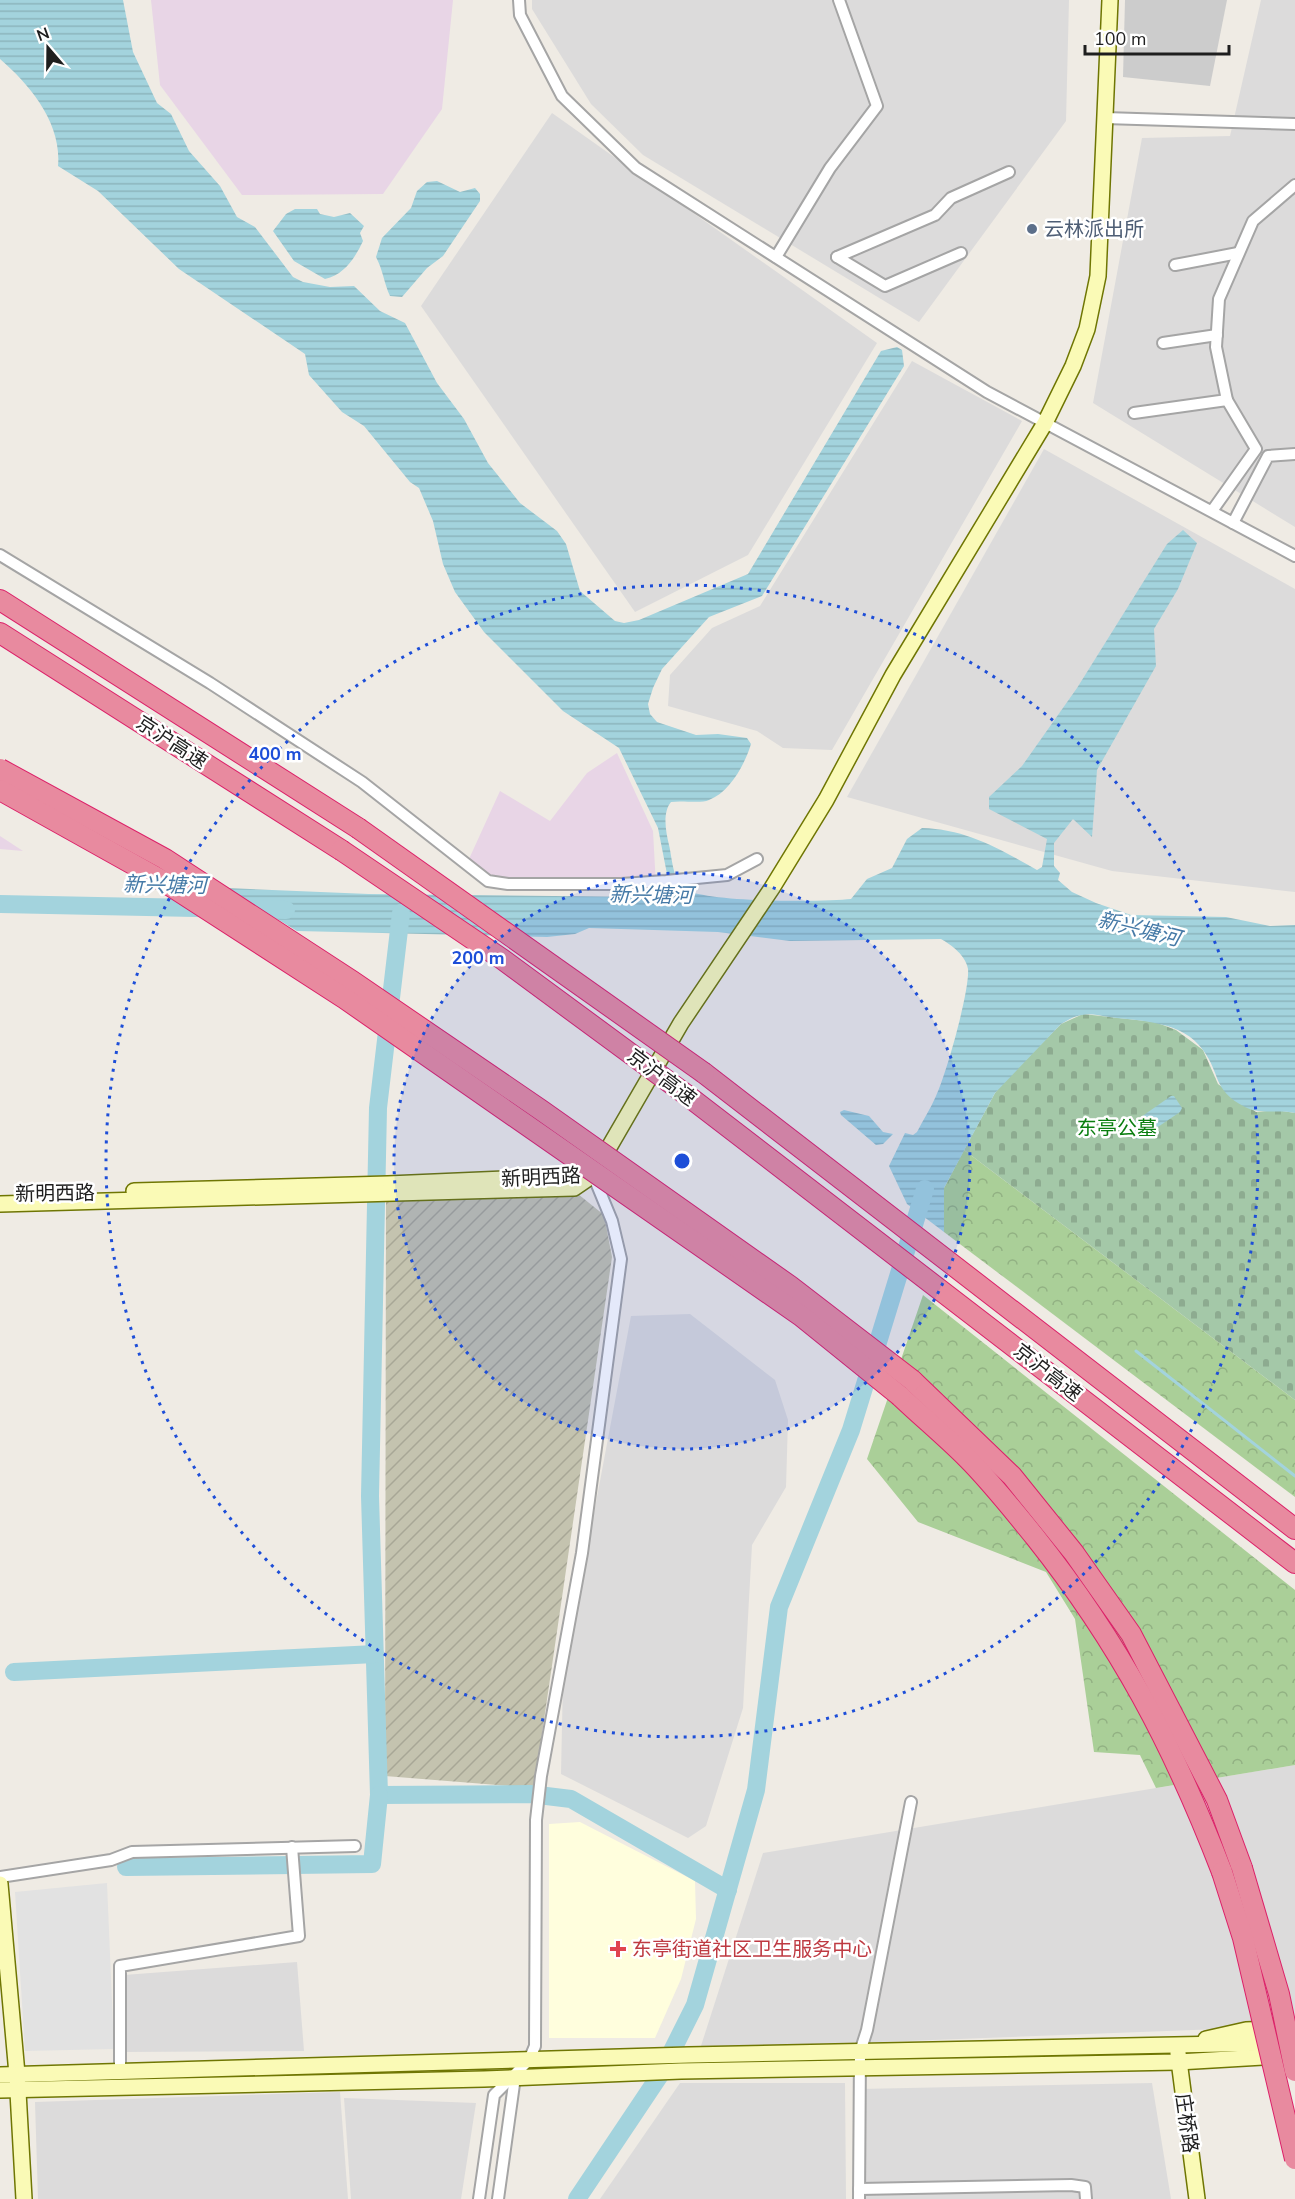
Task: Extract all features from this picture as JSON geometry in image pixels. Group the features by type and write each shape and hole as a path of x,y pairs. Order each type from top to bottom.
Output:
{"highway":[{"name":"京沪高速","path":"0,600 358,828 704,1073 1295,1529"},
{"name":"京沪高速","path":"0,633 341,850 502,959 688,1096 876,1239 1295,1563"},
{"path":"0,769 165,860 362,988 541,1110 790,1286 912,1380 1012,1476 1074,1553 1131,1634 1217,1800 1242,1868 1279,1994 1295,2069"},
{"path":"0,790 163,881 344,998 801,1316 900,1396 968,1458 1016,1513 1068,1579 1107,1636 1158,1723 1194,1799 1244,1938 1295,2159"}],"street":[{"path":"519,0 520,15 562,96 636,168 987,392 1295,556"},
{"path":"776,257 830,168 878,106 839,0"},
{"path":"479,2199 494,2096 530,2060 535,2046 536,1820 541,1776 582,1553 621,1259 612,1221 593,1175 681,1023 772,888 826,800 893,675 1045,423 1073,366 1087,328 1098,276 1110,0"},
{"path":"1106,118 1295,124"},
{"path":"962,253 885,286 837,257 935,215 951,198 1009,172"},
{"path":"1212,511 1256,449 1227,400 1216,347 1219,299 1253,221 1295,185"},
{"path":"1175,265 1238,253"},
{"path":"1163,343 1216,335"},
{"path":"1134,412 1227,400"},
{"path":"1233,523 1268,456 1295,454"},
{"path":"0,555 210,683 362,782 488,881 508,884 621,885 727,876 757,859"},
{"name":"新明西路","path":"0,1194 388,1184 593,1175"},
{"name":"新明西路","path":"0,1204 574,1188 593,1175"},
{"path":"911,1802 867,2030 860,2052 859,2194 1071,2185 1085,2187 1086,2199"},
{"path":"0,1877 111,1860 132,1852 355,1846"},
{"path":"120,2072 120,1966 299,1936 292,1847"},
{"path":"0,1884 17,2082 24,2199"},
{"path":"1178,2055 1246,2030 1295,2028"},
{"path":"0,2074 17,2082 515,2077 630,2072 859,2068 1178,2055 1295,2043"},
{"path":"0,2090 17,2082 120,2072 689,2055 860,2052 1295,2055"},
{"path":"1178,2055 1225,2068 1295,2069"},
{"name":"庄桥路","path":"1178,2055 1197,2199"},
{"path":"498,2199 515,2077"}],"shaded area":[{"path":"151,0 453,0 442,109 383,194 242,195 160,85"},
{"path":"532,0 1069,0 1066,121 919,322 643,155 591,104 532,9"},
{"path":"1125,0 1227,0 1210,86 1123,77"},
{"path":"1261,0 1295,0 1295,527 1093,403 1142,138 1230,136"},
{"path":"552,113 877,343 748,555 635,612 421,306"},
{"path":"912,361 1022,421 832,750 783,748 757,731 668,706 670,675 712,628 760,606"},
{"path":"1044,449 1295,589 1295,892 1112,871 847,797"},
{"path":"617,753 653,831 656,886 484,884 469,859 500,791 550,821 587,773"},
{"path":"0,836 23,851 0,849"},
{"path":"578,1194 604,1215 612,1257 534,1788 385,1776 386,1200"},
{"path":"690,1314 775,1380 788,1420 786,1487 752,1545 743,1708 706,1826 688,1838 561,1774 563,1678 631,1316"},
{"path":"1295,1765 1295,2026 700,2049 763,1853"},
{"name":"东亭街道社区卫生服务中心","path":"580,1822 695,1881 696,1919 681,1979 655,2038 549,2038 549,1824"},
{"path":"107,1883 114,2049 25,2051 15,1892"},
{"path":"297,1962 304,2051 122,2052 124,1975"},
{"path":"680,2083 845,2083 846,2199 600,2199"},
{"path":"1152,2083 1171,2199 866,2199 859,2089"},
{"path":"340,2092 348,2199 38,2199 35,2102"},
{"path":"344,2098 476,2103 461,2199 351,2199"}],"green space":[{"name":"东亭公墓","path":"1083,1014 1155,1022 1176,1030 1203,1050 1218,1084 1256,1112 1276,1110 1295,1113 1295,1400 964,1150 995,1093 1003,1083 1061,1024"},
{"path":"964,1150 1295,1400 1295,1497 944,1232 944,1188"},
{"path":"923,1295 1295,1590 1295,1765 1156,1788 1140,1755 1094,1752 1075,1619 1046,1572 918,1522 867,1459"}],"water":[{"path":"0,0 123,0 133,52 157,103 171,114 189,151 220,186 237,217 255,227 293,277 303,282 330,287 354,286 380,311 405,323 437,383 464,419 488,463 520,503 557,531 566,544 580,591 615,621 624,623 639,620 748,574 881,351 897,347 902,350 904,366 762,596 709,617 662,669 653,688 648,704 650,714 657,722 696,735 718,734 747,738 751,744 736,776 724,791 709,800 671,802 668,806 667,834 675,874 683,888 694,893 737,899 816,901 851,899 867,879 892,868 907,839 922,828 968,836 1037,870 1042,867 1047,839 989,809 989,797 1022,766 1077,688 1167,544 1183,530 1197,543 1178,589 1154,629 1156,666 1097,770 1092,837 1073,819 1054,843 1054,866 1060,873 1058,880 1072,892 1131,915 1226,917 1270,926 1295,925 1295,1113 1257,1111 1234,1101 1222,1088 1203,1050 1194,1040 1173,1028 1096,1015 1076,1016 1061,1024 995,1093 944,1188 944,1232 907,1204 889,1166 905,1133 913,1135 917,1132 934,1100 946,1070 961,1013 968,980 967,964 958,951 941,939 790,941 718,932 589,928 575,934 547,937 297,931 226,888 369,894 645,897 664,889 667,874 658,828 619,748 563,711 484,632 455,592 443,564 433,521 419,488 410,482 364,426 342,412 309,375 305,354 179,269 98,191 58,166 55,135 42,106 33,93 0,59"},
{"path":"437,181 460,192 475,188 480,194 480,201 443,256 427,268 402,297 390,296 376,257 382,238 411,208 417,191 427,182"},
{"path":"295,209 317,209 320,214 334,217 350,213 364,226 360,233 363,241 360,247 348,265 338,274 325,279 294,261 273,231 286,214"},
{"path":"1174,1096 1182,1108 1180,1112 1140,1139 1134,1138 1129,1130 1131,1124"},
{"path":"844,1110 869,1116 883,1132 893,1134 883,1144 876,1145 841,1115 840,1112"}],"waterway":[{"name":"新兴塘河","path":"0,904 286,910"},
{"path":"401,913 378,1108 370,1496 379,1795 530,1794 571,1799 728,1890"},
{"path":"577,2199 660,2075 695,2005 756,1790 779,1607 851,1430 925,1189"},
{"path":"1136,1351 1295,1476"},
{"path":"14,1672 375,1654"},
{"path":"126,1867 372,1864 379,1795"}],"place":[{"name":"云林派出所","path":"1032,229"},
{"name":"东亭街道社区卫生服务中心","path":"618,1949"}]}
